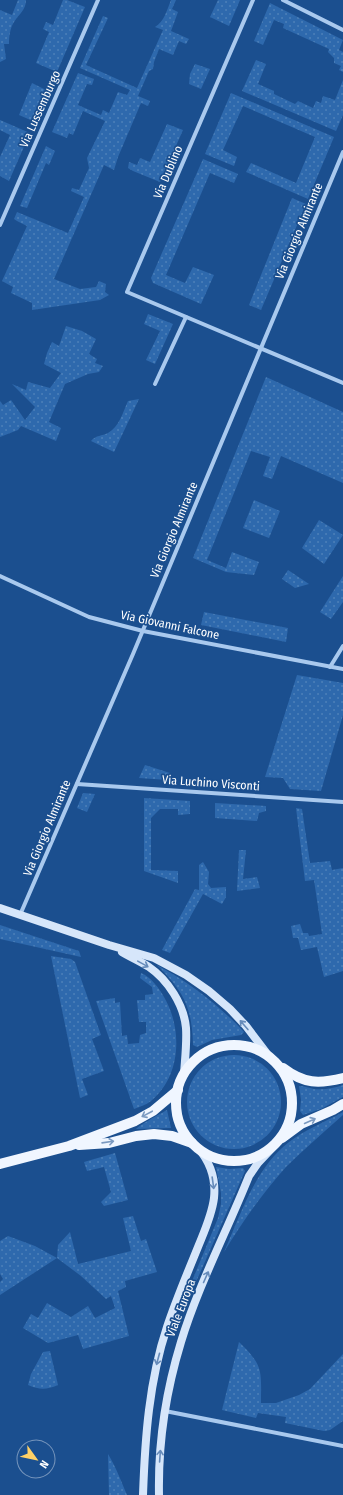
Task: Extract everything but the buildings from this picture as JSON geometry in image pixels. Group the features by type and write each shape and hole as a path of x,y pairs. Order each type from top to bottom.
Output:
{"main road":[{"path":"0,908 109,945 154,958 186,974 209,991 230,1009 246,1026 268,1055 279,1066 298,1079 310,1082 330,1081 343,1078"},
{"path":"109,945 149,967 165,982 175,996 182,1012 186,1027 184,1074"},
{"path":"195,1145 184,1131 178,1118 176,1104 178,1090 184,1074 192,1063 203,1054 215,1048 229,1045 242,1045 256,1049 268,1055"},
{"path":"276,1143 286,1129 291,1116 292,1103 291,1090 286,1077 279,1066"},
{"path":"0,1164 69,1146 135,1121 153,1111 178,1090"},
{"path":"69,1146 109,1143 136,1136 154,1134 172,1136 195,1145 217,1158 244,1160 260,1155 301,1124 343,1104"},
{"name":"Viale Europa","path":"159,1495 160,1453 165,1411 173,1368 190,1317 249,1176 258,1163 276,1143"},
{"name":"Viale Europa","path":"143,1495 147,1424 157,1363 171,1316 207,1224 214,1198 214,1183 210,1165 195,1145"}],"street":[{"name":"Via Lussemburgo","path":"0,225 98,0"},
{"name":"Via Dublino","path":"253,0 128,292 343,383"},
{"path":"283,0 290,2 343,30"},
{"name":"Via Giorgio Almirante","path":"20,914 143,631 343,152"},
{"path":"155,384 186,317"},
{"name":"Via Giovanni Falcone","path":"0,576 89,617 143,631 343,669"},
{"path":"330,667 343,646"},
{"name":"Via Luchino Visconti","path":"77,784 343,802"},
{"path":"165,1411 343,1446"}],"shaded area":[{"path":"18,0 26,0 25,7 14,22 9,44 4,44 6,59 0,62 0,10 12,15"},
{"path":"63,0 67,0 85,7 57,72 36,63 49,32 43,29 46,22 53,25"},
{"path":"171,0 176,0 172,9 178,12 171,31 189,39 186,44 179,41 173,55 159,49 153,69 149,71 138,96 150,101 148,106 141,103 114,170 104,165 54,279 80,289 96,287 99,281 106,284 105,292 109,295 100,300 32,310 32,303 11,293 13,287 2,281 27,226 14,219 17,212 68,233 84,197 71,191 72,188 79,190 89,168 87,158 105,121 83,111 73,135 69,133 67,138 52,132 78,73 94,79 92,85 87,84 78,105 101,115 103,110 109,113 118,92 127,95 130,90 80,68 103,16 108,18 86,65 137,88 163,30 155,27 163,19"},
{"path":"218,0 240,0 229,26 210,17"},
{"path":"270,3 343,40 339,50 343,52 343,72 339,70 341,66 334,63 334,58 328,52 329,49 283,28 284,24 274,20 263,45 254,41"},
{"path":"256,60 266,64 258,84 274,91 274,94 295,104 298,101 313,108 316,101 321,103 323,96 335,100 343,80 343,115 336,131 242,91"},
{"path":"195,64 210,69 201,89 189,84 190,74"},
{"path":"32,83 48,91 35,122 19,115"},
{"path":"231,93 334,137 308,199 246,172 251,163 296,183 315,137 243,106 223,150 237,157 234,166 205,154"},
{"path":"0,120 30,133 9,181 0,176 0,157 10,135 0,130"},
{"path":"167,124 183,130 160,182 128,168 129,162 137,165 140,158 150,162"},
{"path":"46,146 55,151 49,165 46,163 27,208 20,206"},
{"path":"203,159 238,174 234,183 210,173 166,275 185,283 193,267 214,275 201,304 153,283 151,278"},
{"path":"292,198 306,204 261,310 249,305"},
{"path":"148,314 173,324 155,364 146,360 160,331 144,324"},
{"path":"66,326 82,331 96,339 89,354 97,359 95,363 103,366 99,372 88,374 65,384 49,422 61,428 56,441 21,426 18,430 0,437 0,401 3,405 11,400 25,420 35,407 12,384 26,390 28,382 50,388 61,373 44,364 52,342 59,346"},
{"path":"266,377 343,412 343,483 281,456 272,479 263,476 270,457 251,451 207,560 226,568 232,552 259,562 254,575 226,572 193,558"},
{"path":"139,399 114,452 91,441 108,433 115,427 128,401"},
{"path":"254,500 280,511 269,538 243,528"},
{"path":"319,520 343,535 324,564 302,548"},
{"path":"288,570 309,584 295,588 282,579"},
{"path":"343,576 343,602 331,619 320,612"},
{"path":"204,612 288,628 286,642 201,625"},
{"path":"297,675 343,683 343,715 321,791 290,789 283,778 265,777"},
{"path":"145,765 170,773 168,780 139,778"},
{"path":"83,793 95,794 87,812 77,808"},
{"path":"144,798 190,801 190,814 178,815 178,809 160,809 151,818 151,870 178,871 178,883 144,871"},
{"path":"215,803 266,806 266,811 259,813 257,821 215,818"},
{"path":"296,808 302,809 310,863 330,861 332,870 343,868 343,971 324,977 317,947 301,950 298,938 293,938 291,926 300,924 303,933 308,933 309,936 322,934 314,880 305,881"},
{"path":"239,850 246,850 243,879 257,877 260,888 237,891"},
{"path":"203,862 209,872 208,884 211,888 226,887 226,897 222,904 203,894 170,953 162,950 195,889 199,890 199,865"},
{"path":"0,925 79,951 81,957 0,939"},
{"path":"51,956 71,959 75,962 101,1035 92,1039 104,1071 82,1079 88,1095 80,1098"},
{"path":"157,965 204,995 244,1032 241,1035 212,1040 197,1047 193,1045 191,1020 185,1001 174,984"},
{"path":"141,973 148,977 157,987 170,1010 174,1023 176,1052 168,1079 161,1091 151,1101 134,1109 96,1001 115,998 115,1003 120,1002 122,1036 127,1035 128,1044 139,1043 140,1035 146,1033 146,1022 139,1022 137,1000 145,1000 145,995 153,994 152,987 140,978"},
{"path":"234,1055 252,1058 267,1069 278,1084 281,1102 278,1120 267,1135 252,1146 234,1149 216,1146 201,1135 190,1120 187,1102 190,1084 201,1069 216,1058"},
{"path":"343,1085 343,1097 321,1109 303,1115 300,1111 301,1100 299,1086 322,1089"},
{"path":"167,1110 171,1128 136,1129 145,1122"},
{"path":"343,1112 343,1115 286,1167 269,1186 224,1252 250,1192 267,1165 277,1153 302,1133"},
{"path":"115,1153 128,1200 104,1206 101,1202 111,1192 104,1167 87,1171 84,1162"},
{"path":"216,1167 229,1169 243,1168 245,1171 196,1282 192,1281 218,1218 221,1204 221,1193"},
{"path":"133,1216 141,1241 146,1239 157,1272 125,1281 126,1287 118,1291 129,1336 83,1349 78,1335 48,1343 23,1328 31,1314 38,1318 47,1303 71,1317 88,1306 95,1318 115,1308 111,1296 106,1299 81,1276 57,1258 58,1245 70,1232 78,1264 131,1251 123,1218"},
{"path":"8,1236 35,1246 57,1258 0,1295 0,1282 3,1279 0,1274 0,1241"},
{"path":"239,1342 257,1363 261,1376 261,1403 276,1403 299,1395 310,1389 343,1354 343,1421 330,1430 324,1431 285,1423 286,1417 258,1413 256,1418 222,1410"},
{"path":"50,1351 58,1385 43,1389 28,1385 31,1374 43,1352"},
{"path":"108,1454 116,1469 127,1495 109,1495"}]}
